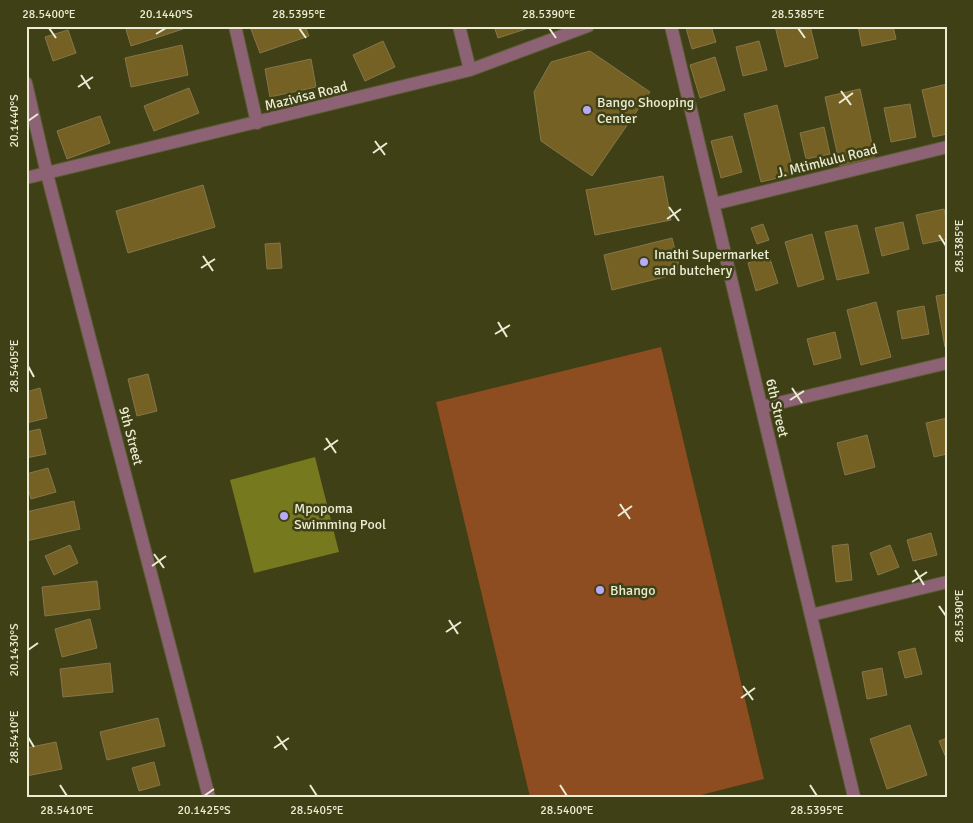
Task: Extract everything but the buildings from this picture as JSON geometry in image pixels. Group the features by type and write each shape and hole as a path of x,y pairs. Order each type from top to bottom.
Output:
{"street":[{"path":"235,26 257,123"},
{"path":"459,26 470,70"},
{"name":"Mazivisa Road","path":"26,178 470,70 588,26"},
{"name":"6th Street","path":"671,26 854,797"},
{"name":"9th Street","path":"26,83 209,797"},
{"name":"J. Mtimkulu Road","path":"714,204 947,147"},
{"path":"762,408 947,363"},
{"path":"811,615 947,582"}],"shaded area":[{"name":"Bhango","path":"661,347 764,779 693,797 530,797 436,402"},
{"name":"Mpopoma Swimming Pool","path":"315,457 339,552 254,573 230,480"}],"place":[{"name":"Bango Shooping Center","path":"587,110"},
{"name":"Inathi Supermarket and butchery","path":"644,262"},
{"name":"Mpopoma Swimming Pool","path":"284,516"},
{"name":"Bhango","path":"600,590"}]}
